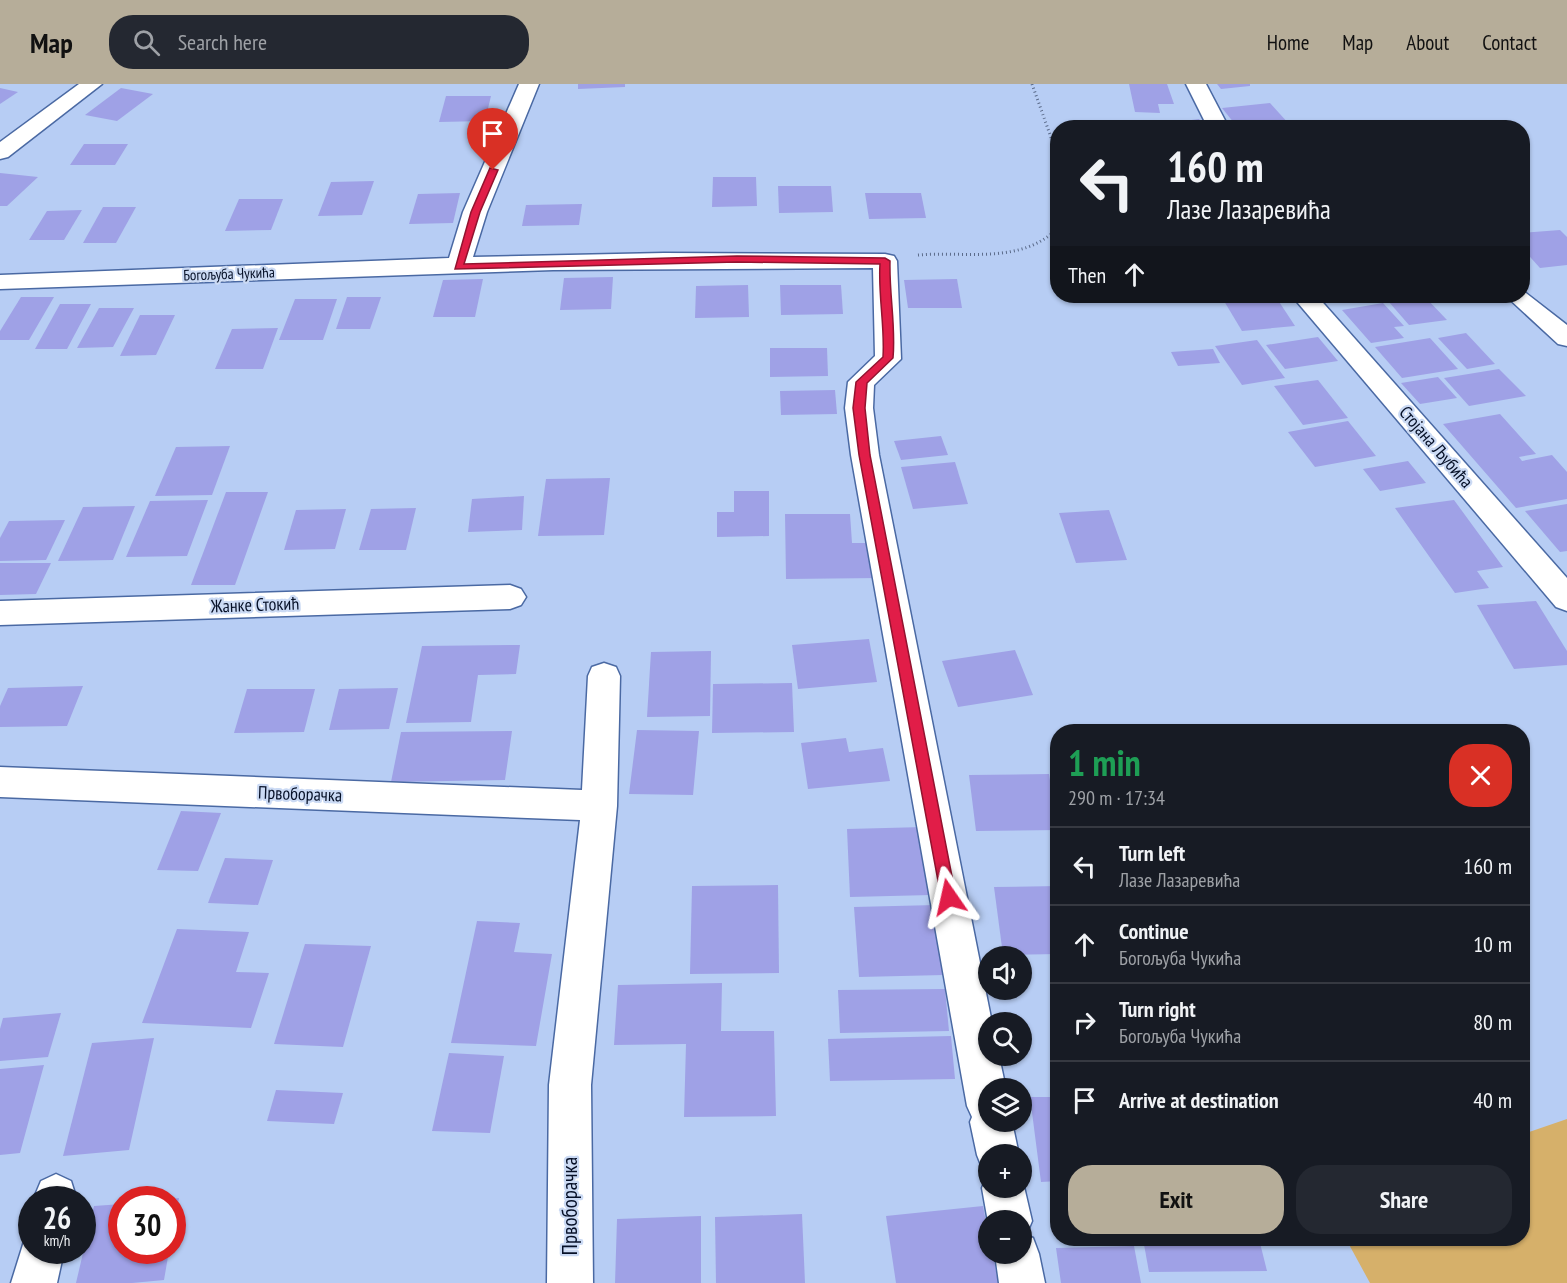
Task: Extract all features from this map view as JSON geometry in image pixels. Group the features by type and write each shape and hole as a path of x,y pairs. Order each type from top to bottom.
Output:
{"street":[{"path":"0,152 92,84"},
{"path":"458,267 475,212 529,84"},
{"path":"1196,84 1215,120"},
{"name":"Богољуба Чукића","path":"0,282 602,261 885,261"},
{"path":"885,261 884,285 890,336 888,358 861,382 859,408 865,455 983,1078"},
{"name":"Стојана Љубића","path":"1310,303 1567,599"},
{"path":"1526,303 1567,338"},
{"name":"Жанке Стокић","path":"0,613 510,597"},
{"name":"Првоборачка","path":"570,1283 570,1085 599,806 604,676"},
{"name":"Првоборачка","path":"0,782 599,806"},
{"path":"34,1283 39,1264"},
{"path":"1019,1264 1022,1283"}],"path":[{"path":"1032,84 1050,134"},
{"path":"885,261 922,254 1004,253 1048,241 1050,238"}],"shaded area":[{"path":"1567,1119 1567,1283 1370,1283 1350,1246 1530,1246 1530,1132"}],"building":[{"path":"578,84 625,84 625,87 578,89"},
{"path":"1129,84 1167,84 1174,104 1158,104 1160,113 1135,112"},
{"path":"1217,84 1250,84 1250,86 1221,89"},
{"path":"0,88 18,92 0,104"},
{"path":"121,88 153,94 117,121 85,115"},
{"path":"446,96 491,96 485,121 439,122"},
{"path":"1270,103 1285,120 1232,120 1222,108"},
{"path":"84,144 128,144 115,165 70,165"},
{"path":"0,173 38,177 7,206 0,206"},
{"path":"713,177 756,177 757,206 712,207"},
{"path":"374,181 362,215 318,216 331,182"},
{"path":"778,186 831,186 833,212 779,213"},
{"path":"460,193 453,223 409,224 418,194"},
{"path":"865,193 921,193 926,218 869,219"},
{"path":"239,199 283,199 271,230 225,231"},
{"path":"582,204 579,225 522,226 526,205"},
{"path":"103,207 136,207 116,243 83,243"},
{"path":"82,210 64,240 29,240 47,211"},
{"path":"1560,230 1567,237 1567,265 1540,268 1530,257 1530,232"},
{"path":"613,277 611,309 560,310 564,278"},
{"path":"483,279 475,317 433,317 443,280"},
{"path":"957,279 962,308 908,308 904,280"},
{"path":"748,285 749,317 695,318 696,286"},
{"path":"780,285 841,285 843,314 781,315"},
{"path":"21,297 54,297 29,340 0,340 0,331"},
{"path":"347,297 381,297 370,329 336,329"},
{"path":"295,299 337,299 323,340 279,340"},
{"path":"1225,303 1280,303 1295,326 1242,331"},
{"path":"1383,303 1404,326 1394,327 1404,338 1371,343 1342,310"},
{"path":"1390,303 1431,303 1447,320 1409,325"},
{"path":"60,304 91,304 67,349 35,349"},
{"path":"99,308 134,308 113,347 77,348"},
{"path":"140,315 175,315 156,355 120,356"},
{"path":"278,328 263,369 215,369 232,329"},
{"path":"1466,333 1495,364 1467,369 1438,338"},
{"path":"1318,337 1338,361 1285,369 1266,345"},
{"path":"1430,338 1458,369 1402,378 1375,347"},
{"path":"1257,340 1285,378 1242,385 1215,346"},
{"path":"770,348 827,348 828,376 770,377"},
{"path":"1213,349 1220,363 1178,366 1171,352"},
{"path":"1499,369 1526,396 1469,406 1444,378"},
{"path":"1438,377 1457,398 1420,404 1401,383"},
{"path":"1318,380 1348,418 1303,425 1274,386"},
{"path":"835,390 837,414 781,415 780,391"},
{"path":"1500,414 1536,454 1519,457 1522,461 1552,455 1567,472 1567,499 1516,508 1443,424"},
{"path":"1348,421 1376,456 1315,467 1288,432"},
{"path":"941,436 948,455 901,460 894,441"},
{"path":"230,446 212,495 155,496 176,447"},
{"path":"1408,461 1426,483 1380,491 1363,469"},
{"path":"955,462 968,504 913,509 901,467"},
{"path":"610,478 604,535 538,536 546,479"},
{"path":"734,491 769,491 769,536 717,537 717,512 734,512"},
{"path":"226,492 268,492 235,585 191,585"},
{"path":"524,496 522,530 468,532 472,499"},
{"path":"208,500 187,556 126,557 150,501"},
{"path":"1454,500 1503,567 1477,571 1489,588 1455,593 1395,508"},
{"path":"1567,504 1567,551 1560,552 1525,511"},
{"path":"135,506 113,560 58,561 83,507"},
{"path":"416,508 406,550 359,550 371,509"},
{"path":"346,509 335,549 284,550 296,510"},
{"path":"1109,510 1127,560 1076,563 1059,513"},
{"path":"785,514 850,514 852,543 876,543 879,578 786,579"},
{"path":"65,520 46,560 0,561 0,538 9,521"},
{"path":"0,563 51,563 36,594 0,595"},
{"path":"1536,601 1567,651 1567,665 1514,669 1477,605"},
{"path":"869,639 877,682 798,689 792,645"},
{"path":"520,645 516,674 478,675 471,722 406,723 422,646"},
{"path":"1015,650 1033,695 958,707 942,661"},
{"path":"711,651 710,716 647,717 651,652"},
{"path":"792,683 794,732 712,733 713,684"},
{"path":"83,686 67,726 0,727 0,706 8,688"},
{"path":"398,688 389,729 329,730 339,689"},
{"path":"247,689 315,689 304,732 234,733"},
{"path":"637,730 699,731 693,795 629,794"},
{"path":"512,731 505,780 391,782 401,732"},
{"path":"846,738 849,752 883,748 890,781 808,789 801,743"},
{"path":"1049,774 1050,830 976,831 969,775"},
{"path":"181,811 221,813 198,871 157,870"},
{"path":"924,827 931,895 850,897 847,829"},
{"path":"225,858 273,860 258,905 208,903"},
{"path":"778,885 779,973 690,974 692,886"},
{"path":"1050,886 1050,954 1032,954 1032,946 1002,946 994,887"},
{"path":"936,905 944,975 859,977 854,907"},
{"path":"477,921 520,923 514,952 552,954 536,1046 451,1043"},
{"path":"177,929 249,932 236,972 269,973 251,1028 142,1023"},
{"path":"305,944 371,946 343,1047 274,1044"},
{"path":"722,983 721,1031 774,1031 776,1116 684,1117 686,1044 614,1045 618,985"},
{"path":"945,989 949,1031 840,1033 838,990"},
{"path":"61,1013 48,1057 0,1061 0,1029 3,1018"},
{"path":"951,1036 955,1079 830,1081 828,1039"},
{"path":"154,1038 129,1150 63,1156 92,1043"},
{"path":"449,1053 504,1056 490,1133 432,1131"},
{"path":"44,1065 20,1153 0,1155 0,1069"},
{"path":"276,1090 343,1093 334,1124 267,1121"},
{"path":"1032,1097 1050,1097 1050,1181 1041,1182"},
{"path":"108,1205 108,1264 167,1264 164,1280 132,1283 76,1283 80,1264 96,1264 96,1206"},
{"path":"983,1206 984,1210 978,1210 978,1264 995,1264 998,1283 896,1283 886,1216"},
{"path":"802,1214 805,1283 716,1283 715,1217"},
{"path":"701,1216 701,1283 615,1283 617,1219"},
{"path":"1134,1246 1141,1283 1061,1283 1056,1248"},
{"path":"1144,1246 1261,1246 1267,1271 1149,1272"}],"route":[{"path":"493,170 475,212 458,267 759,258 885,261 884,285 890,336 888,358 861,382 859,408 865,455 949,897"}]}
